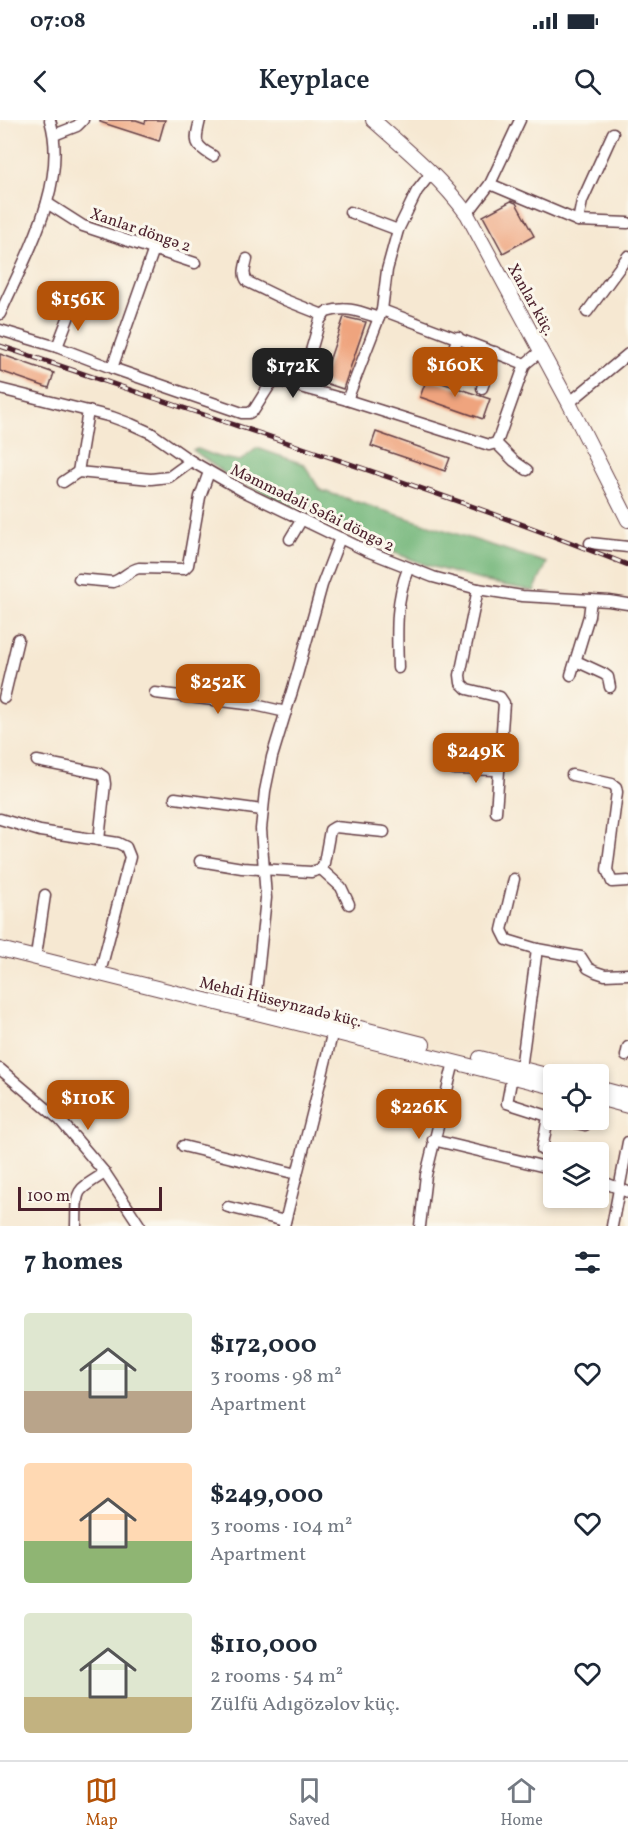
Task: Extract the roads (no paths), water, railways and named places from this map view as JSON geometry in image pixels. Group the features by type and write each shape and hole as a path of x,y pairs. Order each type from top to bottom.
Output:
{"main road":[{"name":"Xanlar küç.","path":"373,120 432,172 467,214 569,403 628,520"},
{"name":"Mehdi Hüseynzadə küç.","path":"0,939 255,1002 517,1072 543,1083"},
{"name":"Mehdi Hüseynzadə küç.","path":"0,949 454,1062 543,1076"},
{"path":"609,1091 628,1096"},
{"path":"609,1101 628,1106"}],"street":[{"path":"0,314 47,203 54,176 56,150 50,120"},
{"path":"54,135 77,126 83,120"},
{"path":"200,120 196,144 213,156"},
{"path":"467,214 490,184 520,120"},
{"path":"578,220 582,201 613,133"},
{"path":"347,400 380,314 387,270 398,230 417,191 432,172"},
{"path":"490,184 578,220 628,223"},
{"name":"Xanlar döngə 2","path":"47,203 83,226 195,263"},
{"path":"350,212 398,230"},
{"path":"112,368 154,249"},
{"path":"587,312 628,256"},
{"path":"247,259 244,278 248,282 323,315"},
{"path":"57,347 72,308"},
{"path":"308,361 323,315 341,308 380,314 458,337 525,364"},
{"path":"0,330 57,347 242,412 249,413 254,410 267,388 276,381 347,400 483,444 496,443 527,470"},
{"path":"444,374 458,337"},
{"path":"496,443 525,364 541,351"},
{"path":"482,388 495,352"},
{"path":"569,403 628,354"},
{"name":"Məmmədəli Səfai döngə 2","path":"0,389 112,417 151,433 191,461 243,491 408,568 478,589 522,596 628,604"},
{"path":"78,472 88,411"},
{"path":"63,482 78,472 151,479 169,477 191,461"},
{"path":"79,579 113,582 139,567 184,569 188,566 200,497 209,472"},
{"path":"290,540 302,519"},
{"path":"255,1002 266,898 262,853 262,810 268,771 322,585 340,538"},
{"path":"590,543 628,547"},
{"path":"398,668 398,608 408,568"},
{"path":"478,589 460,683 467,689 500,697 504,703 496,812"},
{"path":"571,675 589,616 591,600"},
{"path":"4,698 5,673 18,639"},
{"path":"576,661 608,677 609,687"},
{"path":"155,693 255,705 286,712"},
{"path":"37,761 98,773 104,777 99,840"},
{"path":"454,769 499,770"},
{"path":"572,775 616,787 607,870 612,882 628,881"},
{"path":"175,798 262,810"},
{"path":"0,819 40,831 118,843 126,847 130,857 102,965"},
{"path":"200,861 264,870 312,872 321,869 330,830 335,827 384,832"},
{"path":"321,869 341,887 349,904"},
{"path":"514,879 502,930 507,940 537,949 581,957 588,968 605,975 628,974"},
{"path":"37,949 45,895"},
{"path":"537,949 517,1072 507,1103 543,1115"},
{"path":"228,1207 285,1224 333,1031"},
{"path":"420,1226 433,1140 454,1062"},
{"path":"0,1069 51,1111 105,1173 140,1226"},
{"path":"542,1150 549,1130"},
{"path":"433,1140 543,1166"},
{"path":"612,1226 624,1190 628,1142"},
{"path":"183,1146 297,1174"},
{"path":"76,1226 78,1191 105,1173"},
{"path":"609,1184 624,1190"}],"railway":[{"path":"0,346 434,493 628,565"}]}
